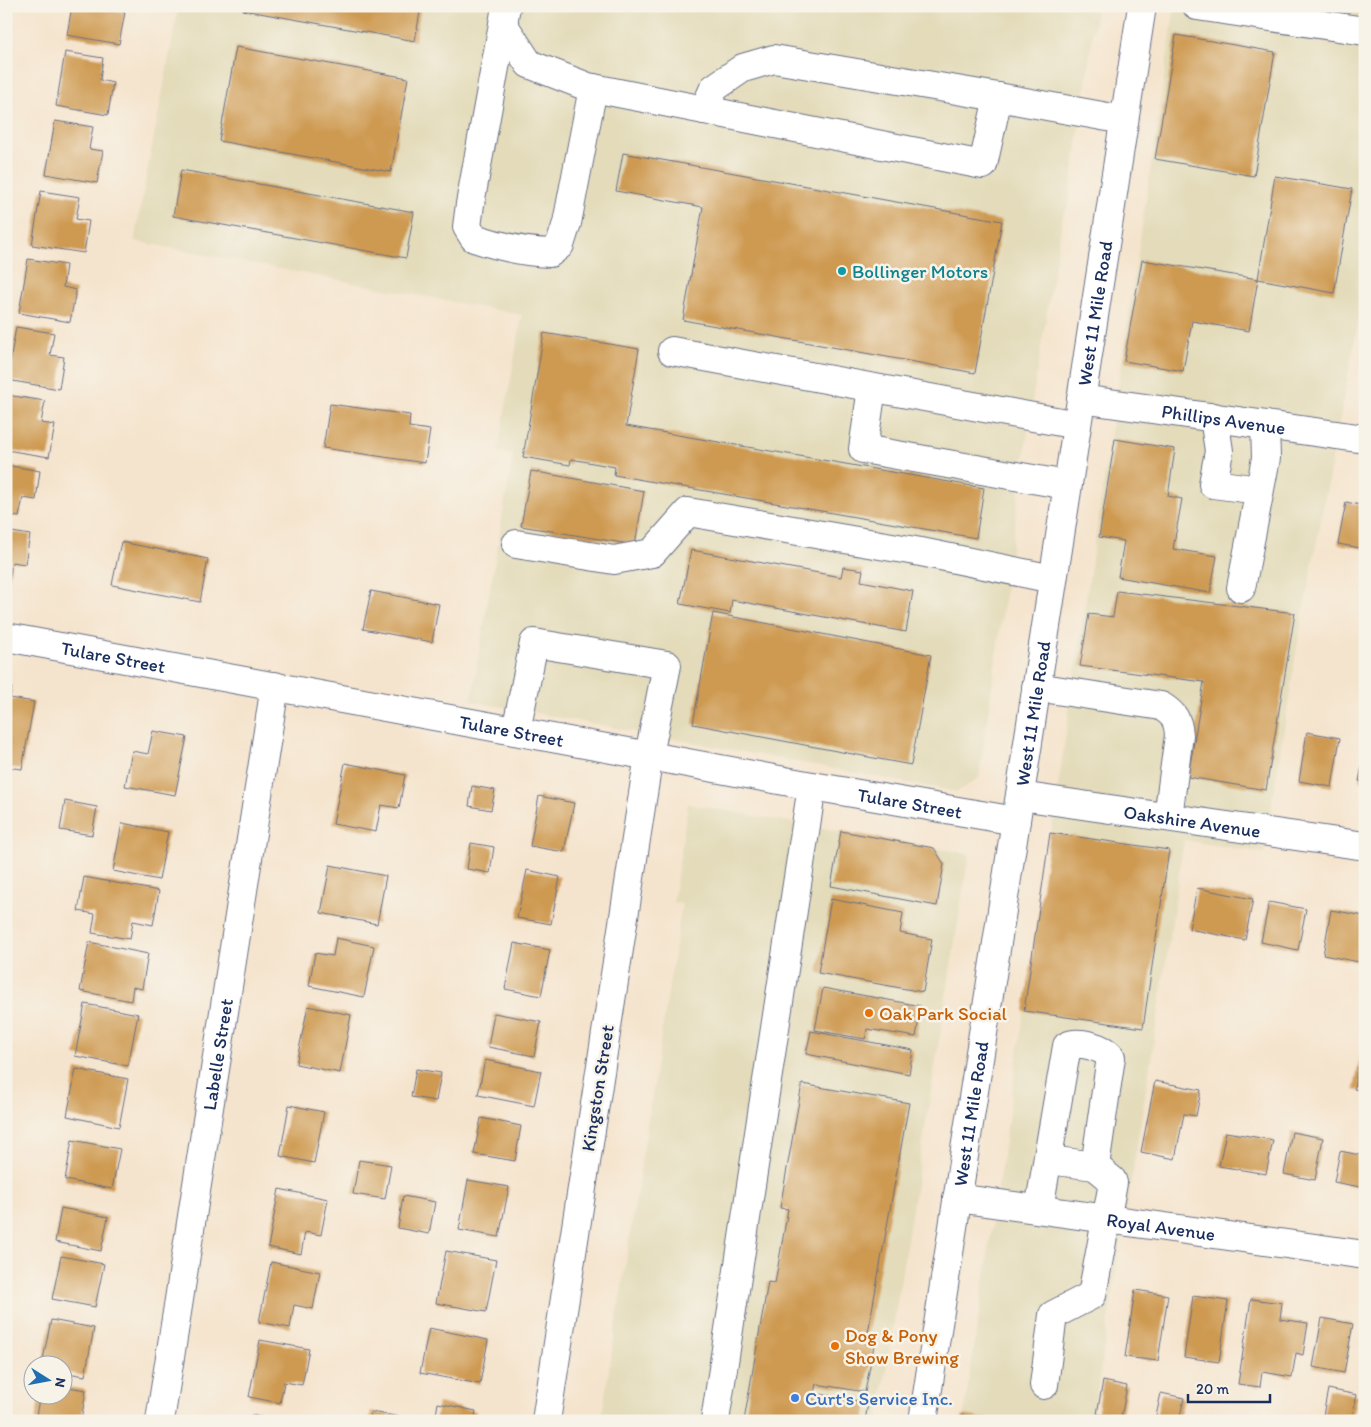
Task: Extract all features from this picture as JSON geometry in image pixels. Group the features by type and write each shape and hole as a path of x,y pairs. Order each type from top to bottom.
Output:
{"street":[{"name":"West 11 Mile Road","path":"922,1421 1142,6"},
{"path":"1197,6 1335,16 1365,31"},
{"path":"504,15 529,64 592,88 983,165 998,97"},
{"path":"504,15 470,204 467,227 474,238 492,244 535,252 550,253 560,245 567,223 592,88"},
{"path":"704,110 714,88 743,68 774,58 1124,120"},
{"name":"Phillips Avenue","path":"672,351 872,388 1079,412 1214,417 1365,439"},
{"path":"872,388 863,449 1068,485"},
{"path":"1214,417 1219,451 1213,484 1259,490"},
{"path":"1241,588 1266,458 1265,425"},
{"path":"516,544 614,560 652,553 688,512 922,552 1053,579"},
{"name":"Tulare Street","path":"6,637 812,786 1018,808"},
{"name":"Kingston Street","path":"516,731 534,643 667,665 649,755 546,1421"},
{"name":"Labelle Street","path":"160,1421 275,686"},
{"path":"1036,688 1161,706 1171,712 1178,722 1179,735 1168,817"},
{"path":"715,1421 812,786"},
{"name":"Oakshire Avenue","path":"1018,808 1168,817 1365,846"},
{"path":"1040,1209 1049,1160 1064,1051 1072,1043 1103,1049 1111,1057 1095,1166"},
{"path":"1044,1385 1053,1315 1092,1294 1112,1180 1095,1166 1049,1160"},
{"name":"Royal Avenue","path":"958,1198 1365,1255"}],"shaded area":[{"path":"179,6 1097,6 1068,207 1063,215 1032,402 979,778 957,792 471,701 513,455 498,452 522,315 134,241"},
{"path":"1175,6 1365,6 1365,286 1299,635 1264,853 1184,840 1157,1022 1092,1421 963,1421"},
{"path":"688,804 969,854 878,1421 601,1421 682,904 673,902"}],"building":[{"path":"72,6 112,6 111,10 125,12 119,44 67,35"},
{"path":"244,6 421,6 415,41 243,10"},
{"path":"1176,35 1275,52 1254,176 1155,159"},
{"path":"236,47 408,78 391,172 219,141"},
{"path":"65,52 103,58 100,80 113,83 108,115 56,106"},
{"path":"55,121 93,127 89,149 103,151 97,183 46,174"},
{"name":"Bollinger Motors","path":"623,153 1002,221 975,373 683,320 703,207 616,191"},
{"path":"181,170 414,212 406,258 173,216"},
{"path":"1275,176 1352,189 1334,293 1258,279"},
{"path":"41,191 80,197 76,219 89,221 84,253 32,245"},
{"path":"28,259 66,265 63,287 76,290 70,322 19,313"},
{"path":"1142,260 1258,279 1249,331 1192,321 1183,371 1124,361"},
{"path":"16,327 54,333 50,355 64,357 59,389 7,380"},
{"path":"544,333 639,349 626,426 984,488 976,538 614,475 615,467 571,459 570,465 523,457"},
{"path":"7,395 45,401 41,423 55,425 49,457 6,450"},
{"path":"330,404 410,415 409,427 430,430 425,463 323,448"},
{"path":"1115,439 1175,449 1168,496 1182,499 1173,549 1217,556 1210,593 1118,577 1124,541 1099,537"},
{"path":"6,465 40,471 36,500 23,498 19,517 6,515"},
{"path":"531,471 644,491 635,545 521,526"},
{"path":"1346,502 1365,506 1365,549 1338,544"},
{"path":"6,531 30,535 25,564 12,562 9,581 6,581"},
{"path":"121,542 208,559 200,602 112,585"},
{"path":"691,550 841,577 843,567 863,570 861,581 913,591 906,632 732,600 730,613 680,604"},
{"path":"371,591 439,604 432,642 363,629"},
{"path":"1117,591 1295,613 1266,790 1188,777 1204,682 1080,666 1089,614 1113,617"},
{"path":"713,613 931,655 911,765 693,724"},
{"path":"6,686 12,687 10,698 34,702 22,769 6,767"},
{"path":"153,731 187,737 175,795 125,786 132,751 148,754"},
{"path":"1307,732 1340,738 1332,787 1299,781"},
{"path":"1365,757 1365,782 1359,781"},
{"path":"345,763 405,775 399,808 381,805 376,832 333,824"},
{"path":"472,786 495,790 491,810 469,806"},
{"path":"539,796 574,803 564,852 530,846"},
{"path":"65,801 97,807 92,835 60,830"},
{"path":"122,823 168,832 159,880 113,871"},
{"path":"841,831 934,848 944,864 937,906 831,886"},
{"path":"1050,833 1169,850 1143,1028 1024,1011"},
{"path":"471,843 494,847 490,873 467,869"},
{"path":"330,865 386,876 377,924 321,913"},
{"path":"527,870 560,877 551,924 517,918"},
{"path":"84,877 159,891 153,925 133,921 130,939 92,933 95,914 78,911"},
{"path":"1197,888 1253,899 1245,940 1189,929"},
{"path":"831,899 903,913 900,933 932,939 923,992 818,973"},
{"path":"1269,902 1306,909 1298,950 1261,942"},
{"path":"1331,910 1365,916 1364,963 1323,955"},
{"path":"336,938 374,946 364,997 309,986 315,953 333,956"},
{"path":"89,942 148,954 142,989 133,987 131,1001 80,991"},
{"path":"514,943 550,950 541,996 505,989"},
{"name":"Oak Park Social","path":"823,988 921,1006 916,1037 867,1029 865,1039 815,1030"},
{"path":"85,1004 138,1014 128,1066 75,1056"},
{"path":"308,1006 351,1015 340,1073 296,1064"},
{"path":"494,1013 541,1022 534,1056 488,1047"},
{"path":"811,1031 913,1050 909,1074 806,1054"},
{"path":"1360,1057 1365,1058 1365,1091 1354,1089"},
{"path":"485,1060 541,1071 534,1106 478,1095"},
{"path":"76,1069 128,1079 119,1127 67,1116"},
{"path":"416,1069 441,1073 436,1101 411,1097"},
{"path":"1155,1081 1201,1090 1196,1116 1184,1114 1175,1159 1141,1152"},
{"path":"802,1084 909,1103 866,1344 874,1345 865,1392 816,1384 814,1393 868,1403 865,1421 744,1421 768,1282 775,1283 788,1209 780,1208"},
{"path":"289,1105 324,1112 314,1163 280,1156"},
{"path":"481,1118 521,1126 515,1161 474,1154"},
{"path":"1226,1132 1273,1140 1266,1174 1219,1166"},
{"path":"1292,1132 1323,1138 1315,1180 1284,1174"},
{"path":"72,1140 120,1149 112,1189 65,1180"},
{"path":"1340,1151 1365,1156 1365,1188 1334,1182"},
{"path":"359,1160 391,1165 385,1199 353,1194"},
{"path":"468,1180 509,1187 499,1237 459,1230"},
{"path":"279,1189 328,1199 321,1235 305,1232 301,1254 268,1247"},
{"path":"403,1196 435,1202 429,1234 398,1228"},
{"path":"61,1208 108,1217 101,1251 55,1242"},
{"path":"446,1251 496,1260 486,1312 436,1303"},
{"path":"61,1256 104,1264 95,1307 52,1299"},
{"path":"271,1262 320,1272 313,1309 294,1305 290,1328 259,1322"},
{"path":"1135,1290 1168,1295 1158,1361 1125,1357"},
{"path":"1193,1296 1228,1301 1219,1362 1184,1357"},
{"path":"1251,1299 1282,1303 1280,1319 1308,1323 1303,1355 1296,1353 1292,1377 1262,1372 1260,1387 1238,1384"},
{"path":"1322,1318 1353,1324 1344,1373 1313,1367"},
{"path":"51,1320 94,1328 85,1376 72,1374 72,1354 44,1354"},
{"path":"429,1328 488,1340 480,1384 420,1373"},
{"path":"260,1340 309,1349 302,1385 284,1382 280,1403 249,1397"},
{"path":"1103,1381 1127,1386 1121,1418 1097,1414"},
{"path":"72,1388 86,1390 81,1421 35,1421 38,1404 72,1404"},
{"path":"1328,1389 1357,1395 1351,1421 1322,1421"},
{"path":"1161,1393 1184,1398 1179,1421 1155,1421"},
{"path":"438,1403 476,1411 474,1421 435,1421"},
{"path":"371,1412 401,1417 400,1421 369,1421"},
{"path":"251,1415 275,1420 275,1421 250,1421"},
{"path":"962,1415 994,1420 994,1421 961,1421"}],"place":[{"name":"Bollinger Motors","path":"842,271"},
{"name":"Oak Park Social","path":"869,1013"},
{"name":"Dog & Pony Show Brewing","path":"835,1346"},
{"name":"Curt's Service Inc.","path":"795,1398"}]}
